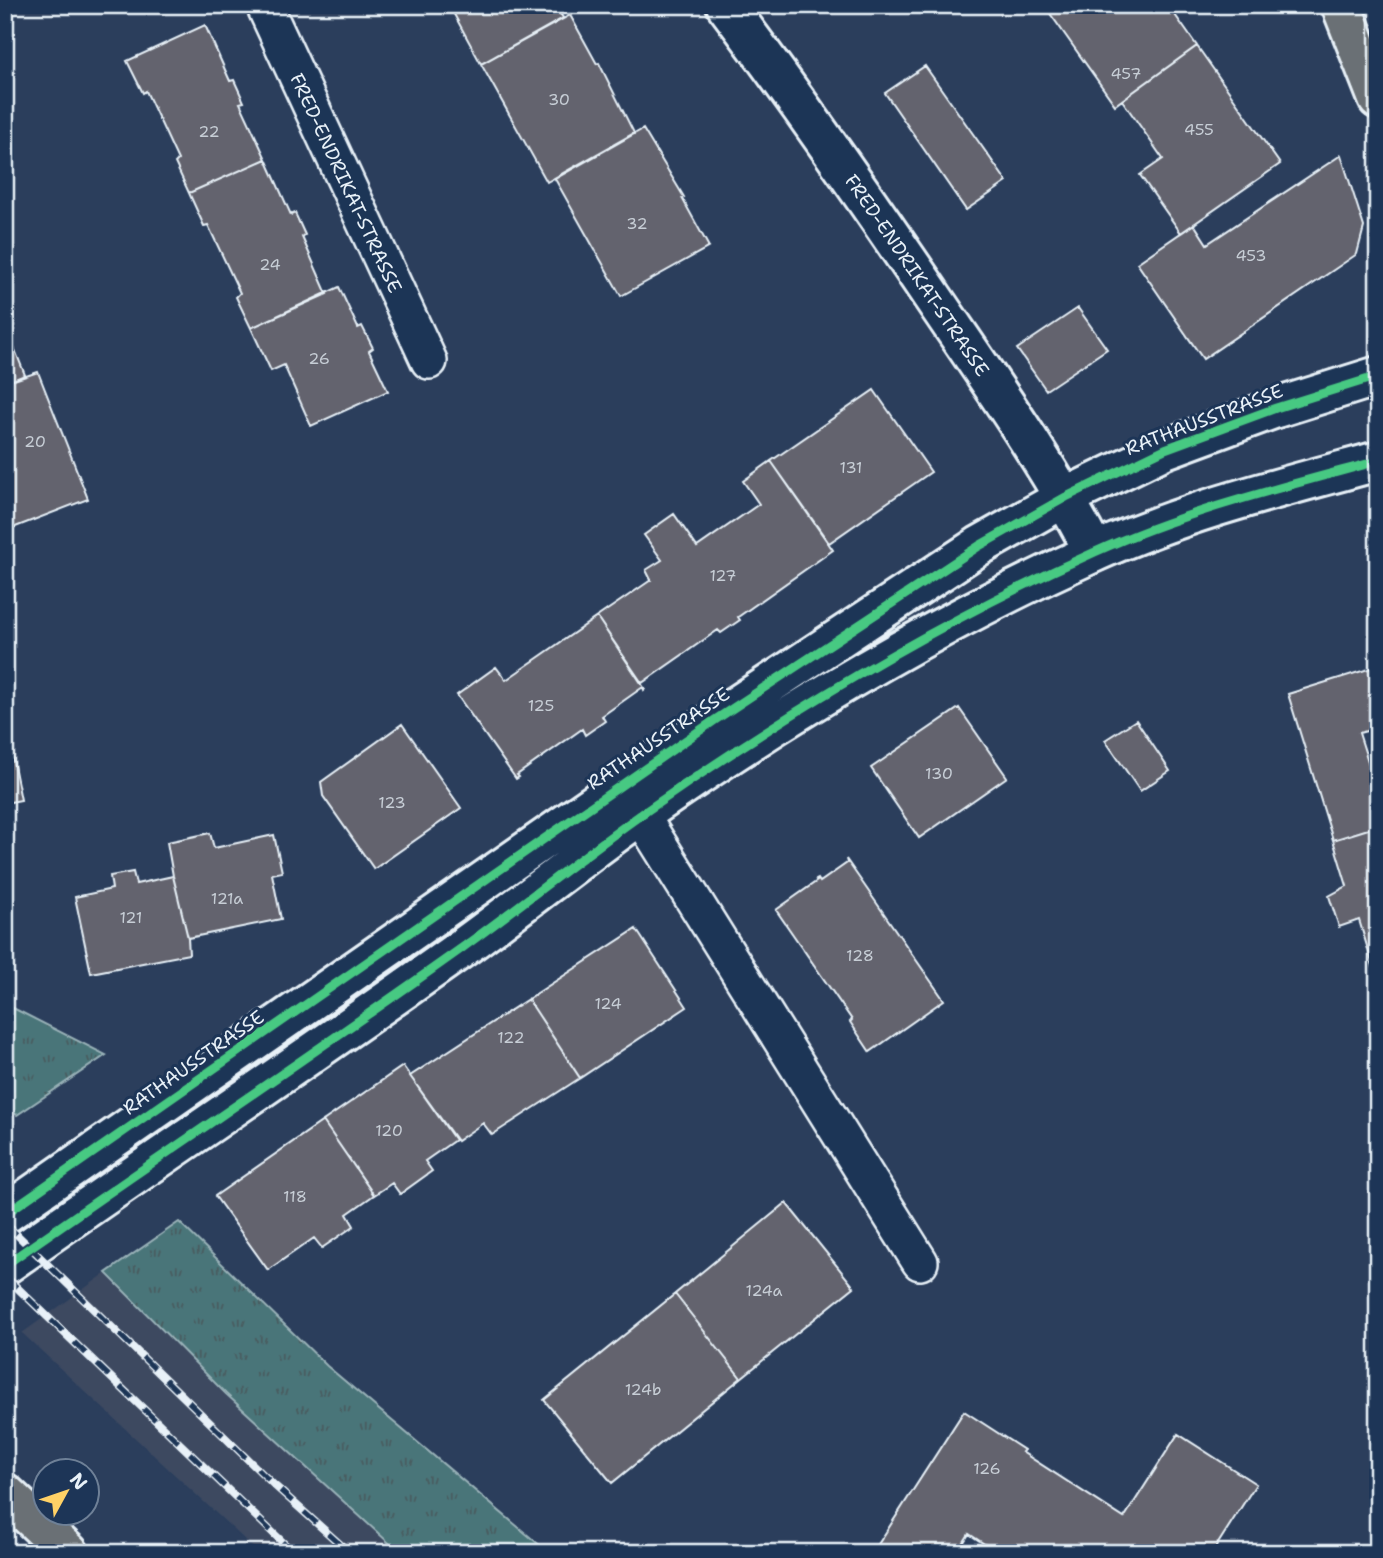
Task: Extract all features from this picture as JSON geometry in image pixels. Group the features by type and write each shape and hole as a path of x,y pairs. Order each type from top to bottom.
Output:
{"main road":[{"path":"1341,5 1378,99"},
{"path":"5,1493 69,1553"}],"street":[{"name":"FRED-ENDRIKAT-STRASSE","path":"726,5 789,88 1026,434 1066,498 1094,552"},
{"name":"RATHAUSSTRASSE","path":"5,1265 462,948 631,799 715,720 979,546 1066,498 1165,449 1276,408 1378,376"},
{"name":"RATHAUSSTRASSE","path":"5,1214 631,799 762,734 967,615 1094,552 1157,526 1287,485 1378,461"}],"lane":[{"name":"FRED-ENDRIKAT-STRASSE","path":"264,5 429,362"},
{"path":"631,799 920,1262"}],"shaded area":[{"path":"106,1273 226,1394 400,1553 259,1553 22,1333"}],"green space":[{"path":"447,927 451,931 449,934 394,974 53,1210 48,1204"},
{"path":"5,1004 106,1055 17,1115 5,1106"},
{"path":"179,1222 327,1366 549,1553 400,1553 226,1394 106,1273"}],"building":[{"path":"449,5 555,5 563,18 481,64"},
{"path":"1044,5 1168,5 1197,46 1115,105"},
{"path":"570,15 597,64 599,63 634,133 547,182 481,64"},
{"path":"205,25 230,81 234,80 244,102 240,103 266,159 189,193 175,163 178,160 146,91 143,93 127,61"},
{"path":"1197,46 1280,164 1181,233 1140,175 1163,159 1122,100"},
{"path":"925,66 1007,182 966,210 885,93"},
{"path":"643,129 684,197 682,198 709,247 621,296 555,179"},
{"path":"1341,155 1364,227 1357,254 1203,359 1137,263 1194,224 1207,244"},
{"path":"266,159 291,215 295,213 305,235 302,237 327,294 251,328 236,297 240,293 208,225 204,226 189,193"},
{"path":"339,287 358,328 362,326 373,348 369,351 388,391 311,426 284,365 271,371 251,328"},
{"path":"1078,308 1107,349 1046,390 1017,349"},
{"path":"5,325 25,375 5,383"},
{"path":"38,372 88,499 5,531 5,383"},
{"path":"874,390 931,472 829,543 771,461"},
{"path":"771,461 833,550 738,617 740,620 721,633 718,630 642,683 597,617 651,580 646,570 662,560 644,535 674,514 697,547 759,504 743,481"},
{"path":"597,617 645,689 643,687 602,716 605,721 585,735 582,729 517,775 519,777 516,779 457,695 496,667 506,680"},
{"path":"1378,666 1378,728 1359,733 1378,793 1378,826 1333,840 1288,694"},
{"path":"959,708 1007,777 919,838 871,768"},
{"path":"1136,720 1170,771 1140,791 1105,740"},
{"path":"5,721 21,800 5,803"},
{"path":"402,724 461,808 374,869 323,796 321,782"},
{"path":"1378,826 1378,968 1374,969 1359,920 1339,927 1329,896 1347,886 1333,840"},
{"path":"210,833 214,848 274,835 282,872 272,874 281,919 188,938 167,842"},
{"path":"846,859 944,1000 870,1052 850,1022 852,1020 776,910 816,880 820,882 847,863"},
{"path":"133,872 136,884 173,876 188,938 189,954 91,973 75,897 112,889 110,876"},
{"path":"636,929 687,1007 580,1078 528,999"},
{"path":"528,999 580,1078 492,1135 483,1123 457,1141 410,1076"},
{"path":"1378,1043 1378,1068 1371,1044"},
{"path":"403,1066 455,1140 425,1161 432,1171 400,1194 392,1183 374,1195 323,1121"},
{"path":"323,1121 374,1195 347,1214 354,1226 322,1248 314,1238 268,1270 215,1196"},
{"path":"786,1203 854,1287 741,1378 675,1294"},
{"path":"675,1294 741,1378 612,1483 544,1400"},
{"path":"964,1411 1124,1518 1178,1434 1256,1484 1212,1553 998,1553 969,1534 957,1553 887,1553 877,1546"}],"railway":[{"path":"5,1223 274,1485 350,1553"},
{"path":"5,1276 294,1553"}],"cycle path":[{"path":"5,1214 715,720 979,546 1066,497 1165,449 1276,408 1378,376"},
{"path":"5,1265 405,988 642,814 751,741 862,672 977,609 1129,537 1235,501 1378,461"}]}
